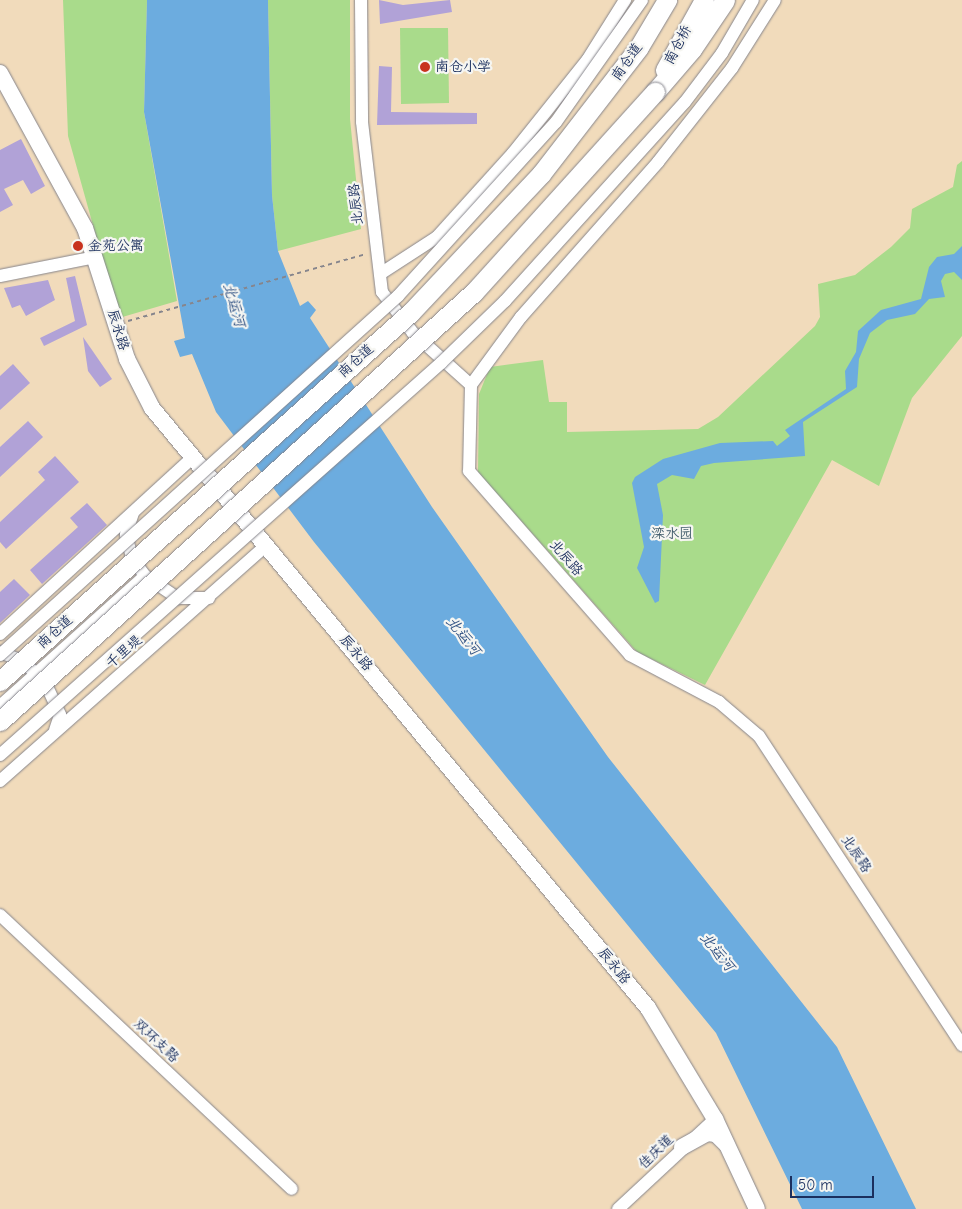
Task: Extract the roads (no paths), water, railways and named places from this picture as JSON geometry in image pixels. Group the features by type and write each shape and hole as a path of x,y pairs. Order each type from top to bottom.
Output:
{"highway":[{"name":"南仓道","path":"0,682 411,312 541,174 611,84 667,0"},
{"name":"南仓桥","path":"655,92 704,0"},
{"path":"655,92 692,50 725,0"},
{"name":"南仓道","path":"0,721 461,304 531,233 655,92"}],"main road":[{"name":"辰永路","path":"0,73 70,195 95,258 116,325 140,390 188,458"},
{"name":"辰永路","path":"0,81 66,196 95,258 134,385 188,458 266,546 640,1007 727,1151 757,1209"},
{"path":"686,1149 713,1127"},
{"name":"辰永路","path":"727,1151 751,1209"}],"street":[{"name":"北辰路","path":"361,0 362,122 382,292 413,332 471,385 469,471 630,655 719,702 759,736 962,1045"},
{"path":"380,274 437,237 506,160 588,59 625,0"},
{"path":"54,732 60,715 57,703 38,673 0,654 398,296 556,122 642,0"},
{"path":"0,756 441,363 505,301 685,102 722,53 753,0"},
{"path":"471,385 521,317 658,162 732,68 775,0"},
{"path":"0,276 95,258"},
{"path":"0,634 134,511 188,458"},
{"path":"134,511 126,535 132,558 145,576 178,598 209,598"},
{"name":"千里堤","path":"0,781 266,546"},
{"path":"0,706 145,576"},
{"name":"双环支路","path":"0,915 292,1189"},
{"path":"686,1149 712,1142 727,1151"},
{"name":"佳庆道","path":"618,1209 686,1149"},
{"name":"佳庆道","path":"629,1209 686,1149"}],"water":[{"name":"北运河","path":"147,0 268,0 272,195 278,251 300,306 308,301 316,310 310,318 432,507 608,757 837,1047 916,1209 802,1209 716,1033 314,542 216,412 192,354 180,357 174,341 185,338 144,112"},
{"path":"962,246 962,280 954,272 945,274 941,281 945,297 929,299 915,314 887,320 870,333 859,359 857,387 803,422 805,456 714,463 701,466 694,479 672,475 657,484 663,515 659,601 655,603 637,568 644,547 632,483 635,477 663,459 720,443 773,441 777,446 790,436 785,430 846,389 845,371 856,352 858,331 881,310 921,299 929,267 937,257 954,254"}],"place":[{"name":"南仓小学","path":"425,67"},
{"name":"金苑公寓","path":"78,246"}],"park label":[{"name":"滦水园","path":"672,534"}]}
